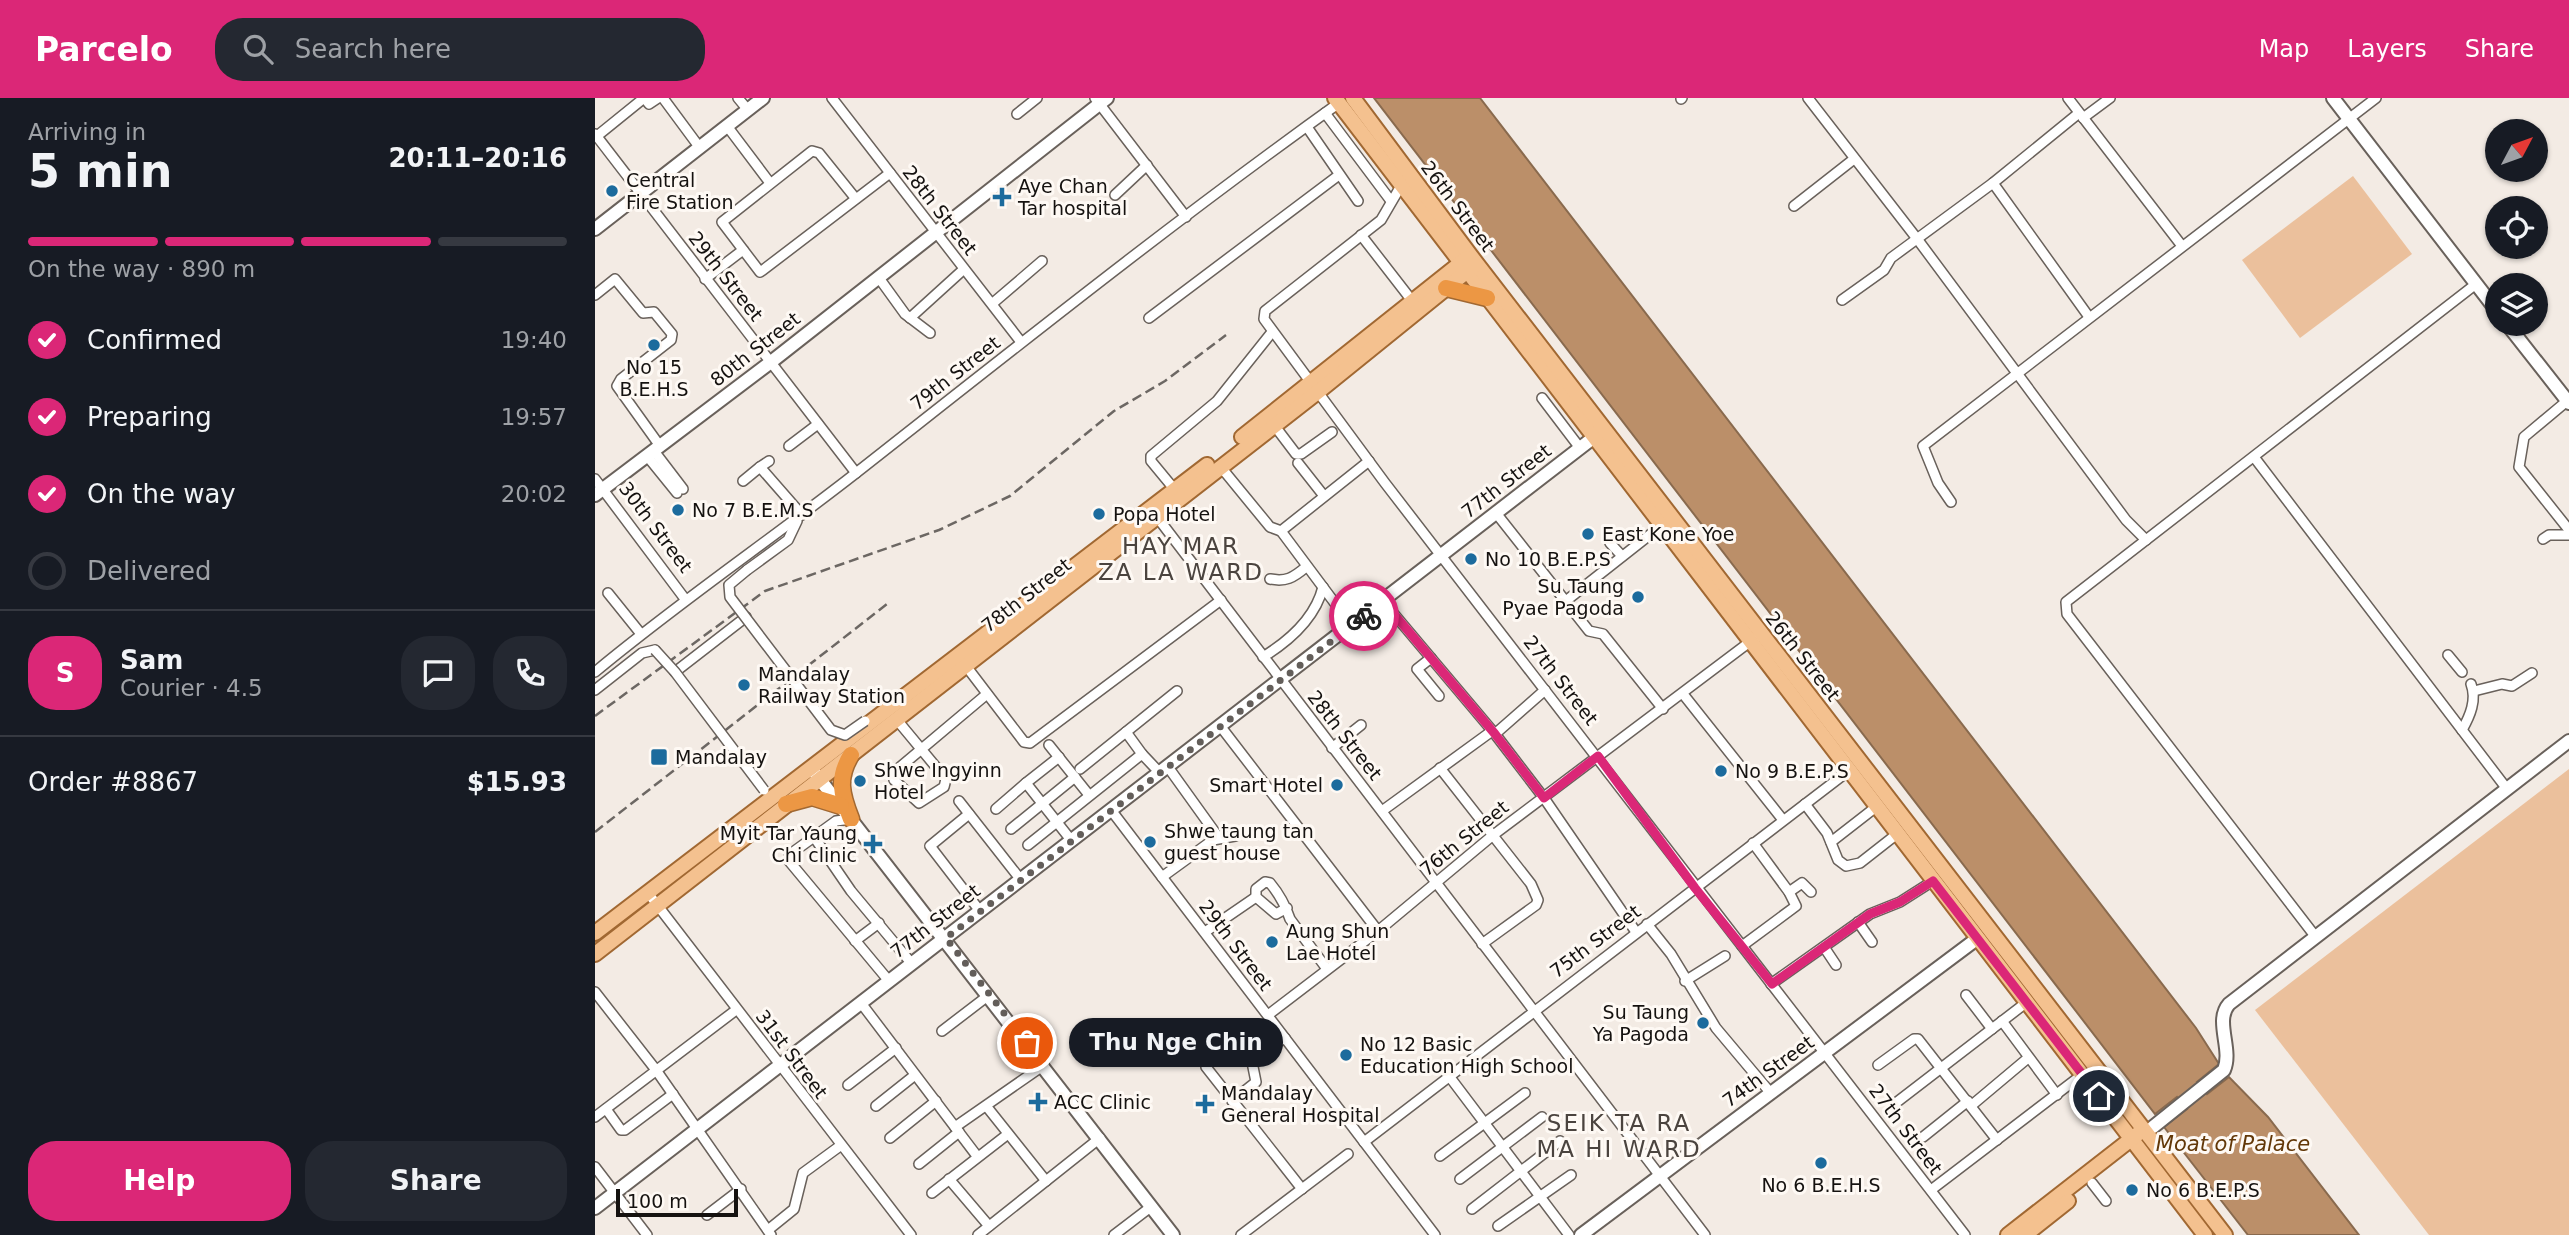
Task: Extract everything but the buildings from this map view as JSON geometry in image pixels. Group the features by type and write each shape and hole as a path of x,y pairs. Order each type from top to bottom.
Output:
{"highway":[{"path":"1446,288 1487,298"},
{"path":"846,812 841,778 851,755"},
{"path":"786,804 811,797 846,812"}],"main road":[{"name":"26th Street","path":"1342,100 1402,184 1469,263 1487,298 1661,526 1861,763 2151,1128 2225,1235"},
{"name":"26th Street","path":"1342,100 1757,637 1848,771 2204,1235"},
{"name":"78th Street","path":"595,933 652,899 786,804 815,773 851,755 897,720 1154,513 1175,490 1446,288 1469,263"},
{"name":"78th Street","path":"595,954 711,845 815,773 913,690 1274,425 1413,302 1469,263"},
{"path":"2025,1235 2092,1183 2151,1128"},
{"path":"2008,1235 2134,1143"}],"street":[{"path":"596,135 644,98 649,104 661,98 700,148"},
{"path":"738,98 748,110"},
{"path":"595,229 763,98"},
{"name":"28th Street","path":"832,98 1021,342"},
{"path":"1017,114 1037,98"},
{"path":"1808,98 1919,240 2126,520 2146,540"},
{"path":"2068,98 2182,246"},
{"path":"1842,300 1884,270 1891,258 1919,240 2081,115 2111,98"},
{"path":"2333,98 2485,296"},
{"path":"1951,502 1938,482 1923,446 2024,380 2089,317 2376,98"},
{"path":"1100,100 1186,217"},
{"name":"80th Street","path":"598,488 654,451 771,362 1100,100"},
{"name":"79th Street","path":"595,672 685,599 801,516 1021,342 1342,100"},
{"path":"1325,113 1391,201"},
{"path":"727,126 770,183"},
{"path":"1307,127 1358,201"},
{"name":"29th Street","path":"596,135 856,473"},
{"path":"856,199 816,151 770,183 722,222 760,272 856,199 890,173"},
{"path":"1794,206 1854,159"},
{"path":"1115,195 1147,165"},
{"path":"1149,318 1339,175"},
{"path":"1993,183 2089,317"},
{"path":"1175,490 1151,460 1151,456 1217,401 1272,332 1264,319 1265,311 1384,217 1402,184"},
{"path":"1361,235 1413,302"},
{"path":"705,279 743,250"},
{"path":"993,303 1042,261"},
{"path":"910,318 964,269"},
{"path":"879,278 910,318 930,333"},
{"path":"595,295 615,279 643,313 654,312 671,334 671,340 621,379 617,386 680,491"},
{"path":"2315,936 2067,614 2066,602 2476,284"},
{"name":"27th Street","path":"1272,332 1598,756 1695,888 1965,1235"},
{"path":"2516,336 2568,402 2524,437 2519,467 2569,532 2549,535 2543,539"},
{"path":"1542,398 1580,448"},
{"path":"789,446 818,425"},
{"path":"1274,425 1296,454 1301,454 1332,432"},
{"name":"77th Street","path":"595,1208 1593,438"},
{"path":"2253,457 2507,789"},
{"path":"743,481 769,461"},
{"path":"1281,531 1369,461"},
{"path":"1298,463 1324,496"},
{"path":"1220,466 1270,527 1281,531 1340,610"},
{"path":"760,467 801,516 788,540 731,582 728,589 730,597 834,734 845,735 913,690"},
{"name":"30th Street","path":"598,488 685,599"},
{"name":"28th Street","path":"1154,513 1705,1235"},
{"path":"1496,513 1589,631 1602,634 1663,709"},
{"path":"1567,600 1661,526"},
{"path":"1611,543 1622,556"},
{"path":"1270,579 1293,579 1306,567"},
{"path":"1263,657 1296,632 1316,608 1322,587"},
{"path":"608,593 641,634"},
{"path":"966,666 1024,742 1030,743 1221,600"},
{"path":"1383,601 1493,732 1544,798 1636,932"},
{"path":"675,672 746,617"},
{"name":"76th Street","path":"1268,1015 1378,931 1492,836 1757,637"},
{"path":"599,687 650,649 659,652 762,785 762,798 711,845"},
{"path":"2448,655 2462,672"},
{"path":"1431,658 1417,669 1439,696"},
{"path":"2462,730 2471,712 2472,688 2501,684 2512,686 2532,673"},
{"path":"1382,811 1493,732 1545,690"},
{"path":"1011,829 1177,691"},
{"path":"897,720 921,748 946,783 919,803 892,776 921,748 987,694"},
{"path":"1683,694 1783,820"},
{"path":"1332,748 1361,725"},
{"path":"1220,727 1378,931"},
{"path":"1126,733 1142,754 1164,770 1219,838"},
{"path":"2151,1128 2224,1070 2227,1049 2223,1016 2226,1007 2569,741"},
{"path":"1049,745 1077,773 1089,795"},
{"path":"1028,845 1142,754"},
{"path":"996,809 1059,757"},
{"name":"75th Street","path":"1364,1142 1532,1011 1861,763"},
{"path":"1440,768 1531,884 1538,900 1482,944"},
{"path":"815,773 946,938 1174,1235"},
{"path":"1026,783 1072,840"},
{"path":"958,801 1021,880"},
{"path":"1805,804 1832,842 1838,860 1851,867 1897,834"},
{"path":"1832,842 1876,807"},
{"name":"29th Street","path":"1111,810 1435,1235"},
{"path":"846,812 789,855 789,861 889,981"},
{"path":"969,814 930,846 980,911"},
{"path":"1162,877 1219,838 1235,836"},
{"path":"814,837 851,891 912,964"},
{"path":"1742,946 1796,906 1790,892 1753,843"},
{"path":"1256,897 1256,889 1267,881 1287,908 1290,919 1327,969"},
{"path":"1772,984 1858,922 1900,902 1933,881"},
{"path":"1790,892 1802,883 1811,892"},
{"path":"1205,932 1256,897"},
{"path":"1256,897 1278,915 1287,908"},
{"name":"31st Street","path":"652,899 911,1235"},
{"path":"1858,922 1872,942"},
{"path":"855,941 880,923"},
{"path":"1647,924 1671,954 1716,1028 1769,1091"},
{"name":"74th Street","path":"1581,1235 1769,1091 1825,1053 1977,939"},
{"path":"1824,947 1836,965"},
{"path":"1685,981 1725,956"},
{"path":"595,992 699,1129 769,1232 794,1209 803,1173 841,1146"},
{"path":"942,1031 989,995"},
{"path":"1966,995 1992,1028"},
{"path":"1898,1102 2027,1002"},
{"path":"861,1003 977,1156"},
{"path":"595,1117 736,1010"},
{"path":"2002,1021 2057,1095"},
{"path":"1232,1101 1256,1082 1252,1062 1255,1056 1285,1038"},
{"path":"1878,1065 1914,1038 1918,1039 1997,1140"},
{"path":"848,1085 895,1048"},
{"path":"1923,1137 2028,1058"},
{"path":"919,1164 957,1129 1044,1065"},
{"path":"1206,1067 1302,1189"},
{"path":"1931,1191 2083,1074"},
{"path":"876,1106 915,1075"},
{"path":"1449,1076 1501,1149 1569,1235"},
{"path":"1440,1156 1525,1093"},
{"path":"606,1109 621,1130 625,1130 673,1094"},
{"path":"890,1138 936,1101"},
{"path":"987,1107 1046,1181"},
{"path":"1460,1180 1542,1117"},
{"path":"932,1193 1008,1134"},
{"path":"978,1235 1100,1139"},
{"path":"1472,1209 1560,1142"},
{"path":"1241,1235 1348,1154"},
{"path":"595,1167 647,1235"},
{"path":"1498,1227 1571,1175"},
{"path":"949,1179 989,1226"},
{"path":"2092,1183 2106,1201"},
{"path":"707,1215 741,1189"},
{"path":"1114,1235 1152,1206"}],"shaded area":[{"path":"2353,176 2412,254 2300,338 2242,260"},
{"path":"2569,769 2569,1235 2429,1235 2255,1010"}],"water":[{"name":"Moat of Palace","path":"1374,98 1480,98 2196,1028 2219,1064 2197,1082 2207,1094 2229,1077 2268,1117 2359,1235 2248,1235 2164,1127 2187,1109 2177,1097 2155,1114"}],"railway":[{"path":"595,716 765,591 939,530 1010,496 1114,411 1165,381 1226,335"},
{"path":"595,832 887,604"}],"way so far":[{"path":"1027,1043 946,938 1364,616"}],"place":[{"name":"Central Fire Station","path":"612,191"},
{"name":"Aye Chan Tar hospital","path":"1002,197"},
{"name":"No 15 B.E.H.S","path":"654,345"},
{"name":"No 7 B.E.M.S","path":"678,510"},
{"name":"Popa Hotel","path":"1099,514"},
{"name":"East Kone Yoe","path":"1588,534"},
{"name":"No 10 B.E.P.S","path":"1471,559"},
{"name":"Su Taung Pyae Pagoda","path":"1638,597"},
{"name":"Mandalay Railway Station","path":"744,685"},
{"name":"Mandalay","path":"659,757"},
{"name":"No 9 B.E.P.S","path":"1721,771"},
{"name":"Shwe Ingyinn Hotel","path":"860,781"},
{"name":"Smart Hotel","path":"1337,785"},
{"name":"Shwe taung tan guest house","path":"1150,842"},
{"name":"Myit Tar Yaung Chi clinic","path":"873,844"},
{"name":"Aung Shun Lae Hotel","path":"1272,942"},
{"name":"Su Taung Ya Pagoda","path":"1703,1023"},
{"name":"Thu Nge Chin","path":"1027,1043"},
{"name":"No 12 Basic Education High School","path":"1346,1055"},
{"name":"ACC Clinic","path":"1038,1102"},
{"name":"Mandalay General Hospital","path":"1205,1104"},
{"name":"No 6 B.E.H.S","path":"1821,1163"},
{"name":"No 6 B.E.P.S","path":"2132,1190"}],"district":[{"name":"HAY MAR ZA LA WARD","path":"1181,559"},
{"name":"SEIK TA RA MA HI WARD","path":"1619,1136"}],"route":[{"path":"1364,616 1383,601 1495,734 1544,798 1598,756 1695,888 1772,984 1870,914 1900,902 1933,881 2099,1096"}]}
